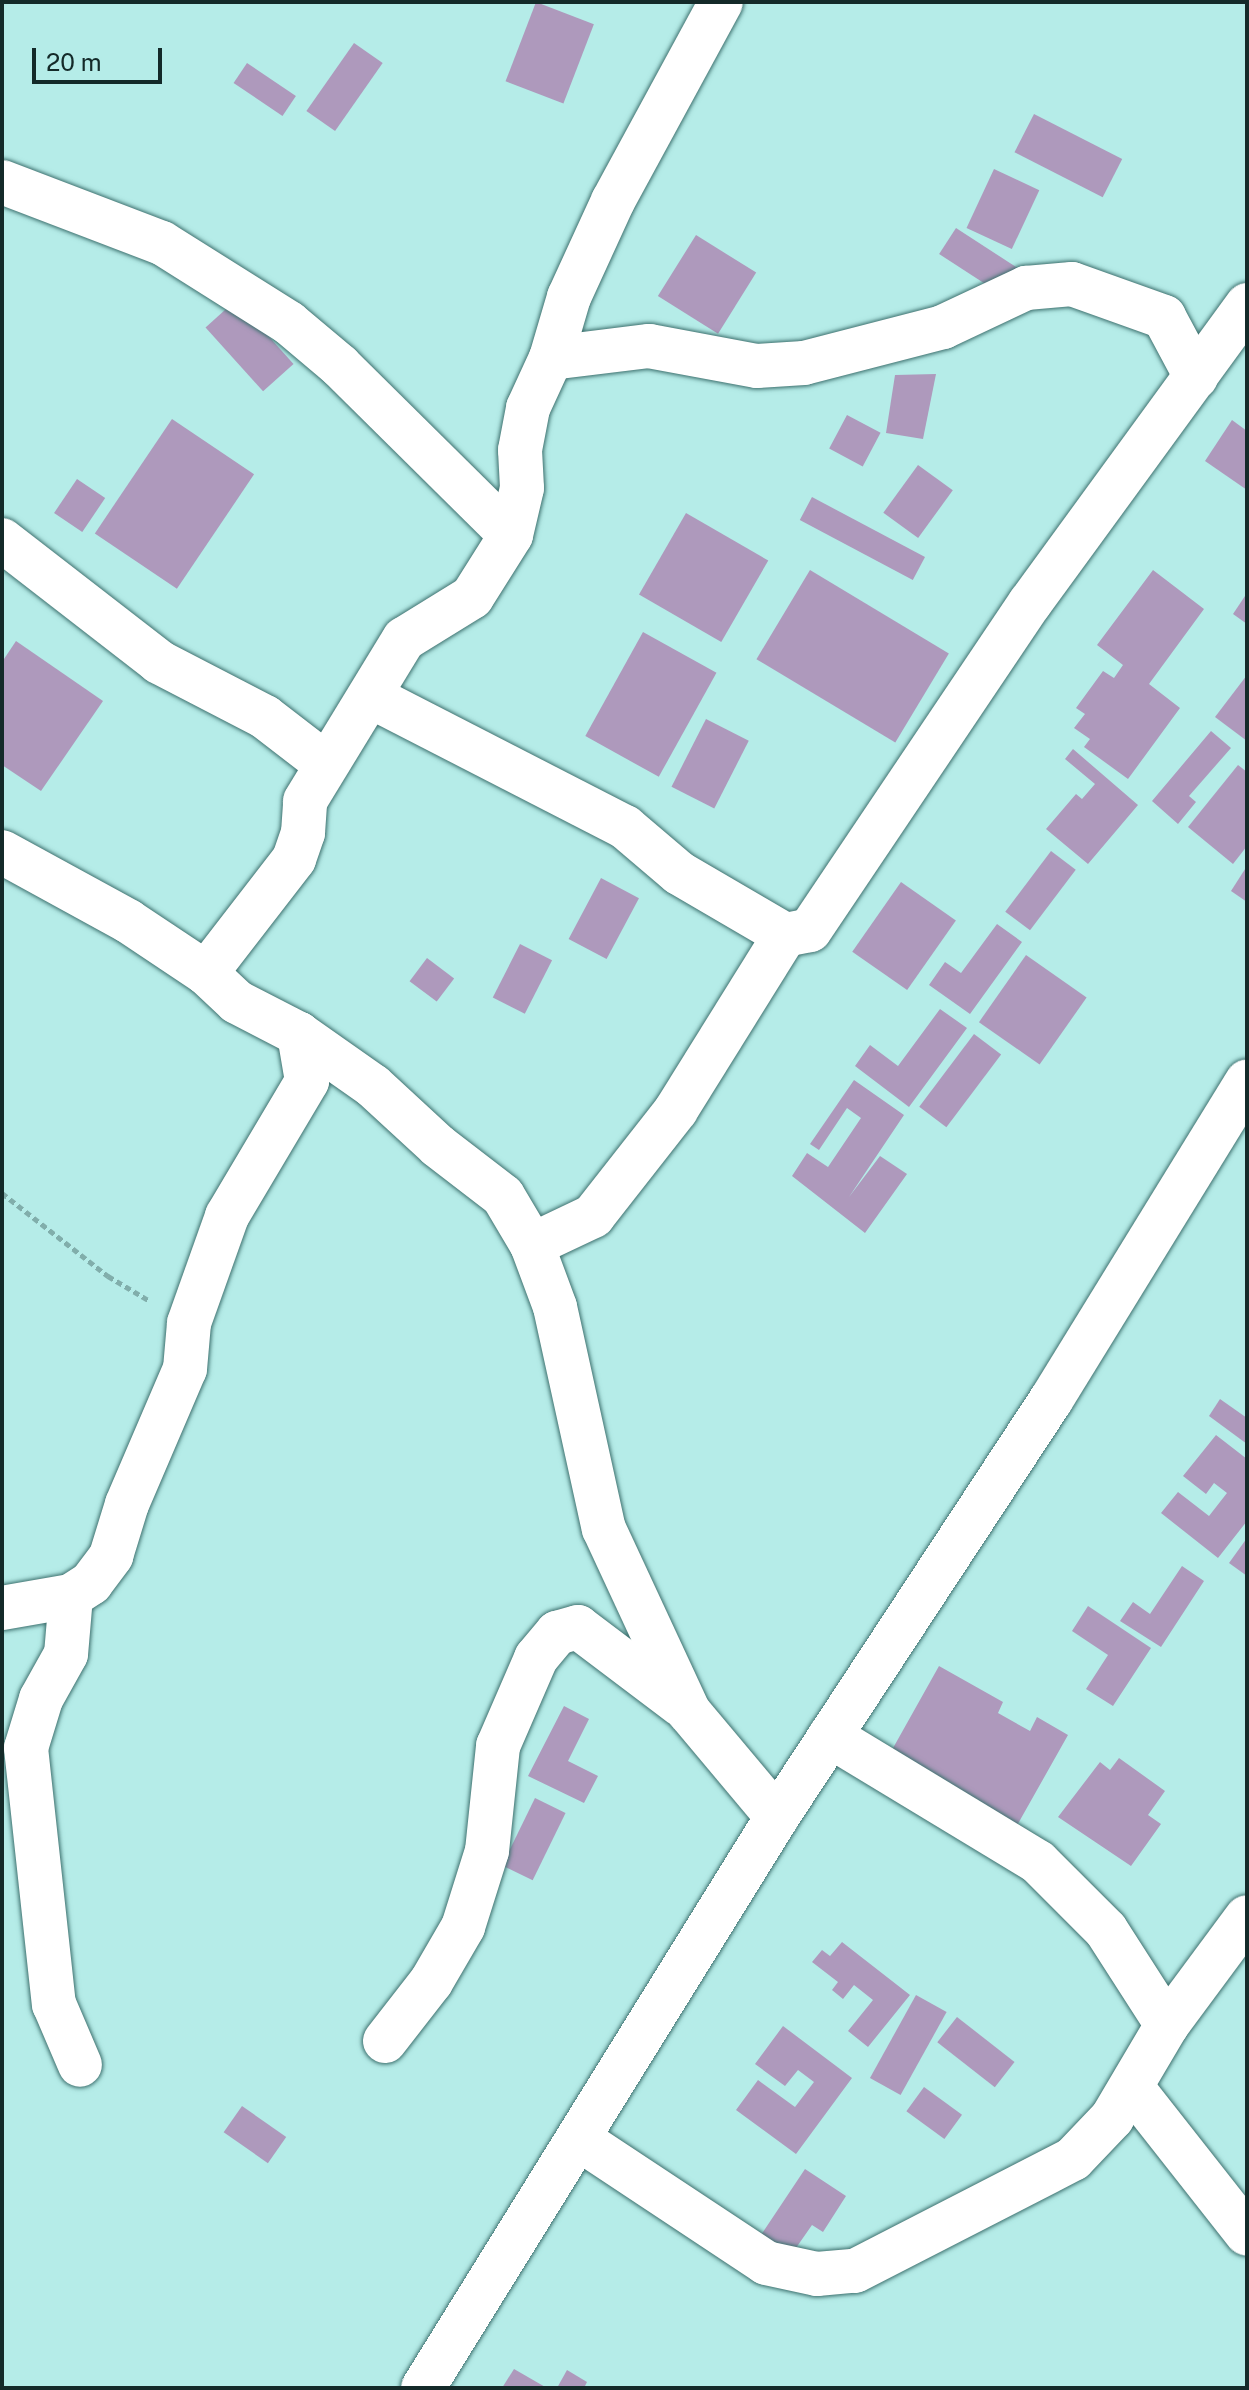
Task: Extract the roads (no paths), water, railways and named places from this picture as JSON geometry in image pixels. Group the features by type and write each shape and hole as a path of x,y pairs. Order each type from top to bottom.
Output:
{"street":[{"path":"206,973 294,859 303,833 305,801 404,639 472,597 511,535 522,488 520,450 528,408 551,358 569,297 613,201 721,2"},
{"path":"2,182 162,243 289,323 340,366 511,535"},
{"path":"551,358 649,346 757,366 804,363 943,327 1026,288 1072,284 1164,317 1196,377"},
{"path":"370,696 625,827 679,873 785,935 810,930 1030,603 1247,305"},
{"path":"2,540 159,662 265,717 326,764"},
{"path":"2,852 128,921 206,973 237,1002 299,1034 373,1086 438,1146 503,1196 532,1245 555,1307 604,1529 689,1712"},
{"path":"532,1245 593,1216 676,1110 785,935"},
{"path":"2,1608 71,1596 91,1583 111,1556 127,1504 185,1369 189,1323 227,1216 307,1081 299,1034"},
{"path":"423,2388 777,1817 1051,1400 1247,1082"},
{"path":"71,1596 66,1654 41,1699 26,1748 54,2004 80,2065"},
{"path":"385,2041 431,1982 463,1927 487,1851 498,1746 536,1658 557,1633 578,1627 689,1712 777,1817"},
{"path":"830,1736 1038,1862 1106,1930 1167,2025"},
{"path":"579,2139 766,2263 817,2274 855,2271 1073,2159 1133,2089 1167,2025 1247,1917"},
{"path":"1133,2089 1247,2234"}]}
